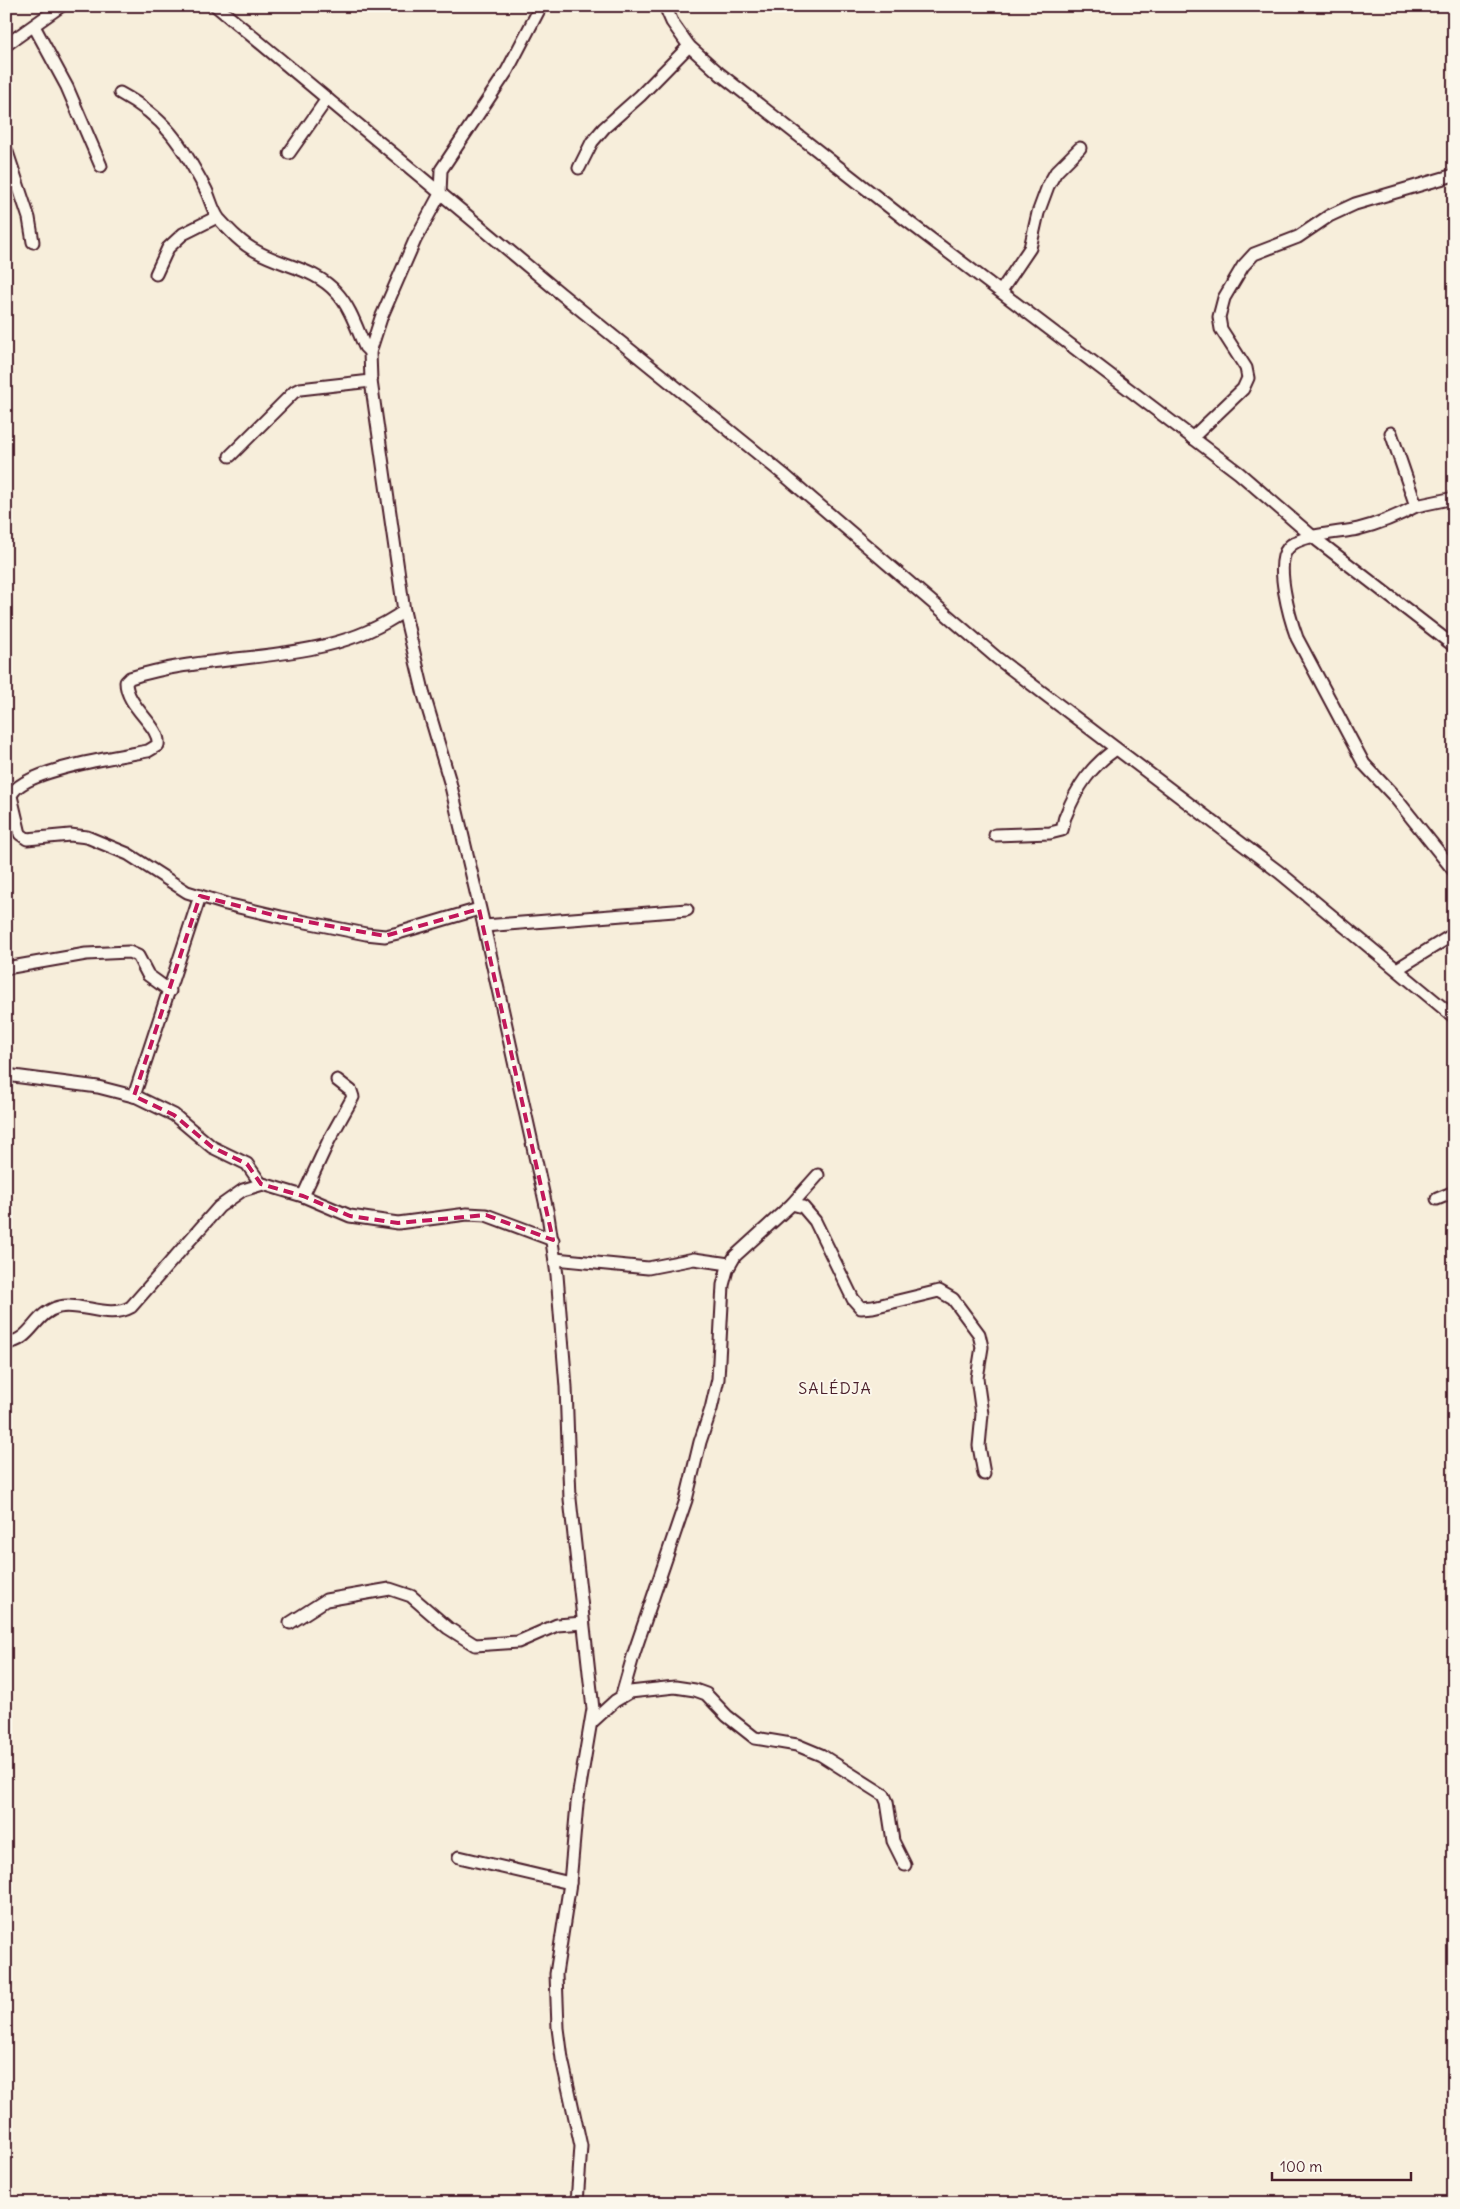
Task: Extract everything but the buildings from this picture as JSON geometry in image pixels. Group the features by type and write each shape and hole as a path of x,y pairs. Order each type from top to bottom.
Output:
{"street":[{"path":"6,45 61,6"},
{"path":"216,6 440,194 769,462 974,639 1279,872 1454,1017"},
{"path":"541,6 507,71 440,170 438,187 440,194 415,240 370,352 371,381 404,611 424,695 450,782 484,926 553,1240 566,1387 570,1499 592,1691 591,1723 577,1804 570,1883 558,1955 556,1988 558,2028 565,2079 581,2146 577,2203"},
{"path":"665,6 672,22 689,46 720,74 906,220 1239,474 1313,537 1454,646"},
{"path":"34,26 67,87 101,166"},
{"path":"579,168 592,142 604,128 640,96 689,46"},
{"path":"120,92 146,106 165,124 206,190 217,217 240,240 256,251 318,276 337,293 346,305 365,347 370,352"},
{"path":"288,152 327,99"},
{"path":"1001,291 1030,248 1048,186 1056,172 1080,148"},
{"path":"6,149 29,218 33,242"},
{"path":"1192,438 1243,390 1248,378 1246,368 1221,329 1219,317 1224,298 1243,266 1254,254 1298,237 1330,216 1355,204 1454,175"},
{"path":"156,274 168,248 184,234 217,217"},
{"path":"230,456 294,392 371,381"},
{"path":"1391,433 1416,506"},
{"path":"1454,498 1416,506 1398,516 1358,529 1313,537 1293,543 1285,553 1283,578 1290,618 1298,638 1364,764 1394,796 1454,871"},
{"path":"404,611 376,628 334,644 170,668 130,678 126,682 128,696 157,737 159,743 156,748 66,767 41,775 19,784 12,792 11,799 20,834 24,838 70,835 87,837 128,854 172,883 200,896 281,917 385,936 479,909"},
{"path":"995,835 1050,833 1062,830 1064,817 1084,777 1095,765 1116,749"},
{"path":"134,1096 200,896"},
{"path":"484,926 687,910"},
{"path":"1397,968 1454,934"},
{"path":"6,968 86,954 129,952 138,956 148,975 170,991"},
{"path":"6,1075 98,1087 134,1096 174,1115 212,1147 247,1164 261,1184"},
{"path":"303,1196 329,1140 353,1097 351,1091 337,1080"},
{"path":"622,1695 634,1653 686,1500 700,1442 711,1409 718,1379 723,1285 729,1264 752,1238 792,1204 818,1175"},
{"path":"6,1343 21,1340 42,1316 51,1310 67,1306 117,1313 131,1308 219,1207 243,1190 261,1184 269,1184 303,1196 350,1216 398,1223 467,1214 486,1214 553,1240"},
{"path":"1437,1199 1454,1192"},
{"path":"792,1204 803,1207 815,1221 853,1299 861,1308 873,1307 939,1291 946,1294 964,1311 980,1334 982,1347 977,1378 982,1414 979,1446 984,1474"},
{"path":"555,1259 648,1268 694,1259 729,1264"},
{"path":"290,1624 326,1600 390,1589 400,1590 411,1596 453,1632 475,1645 518,1642 557,1626 583,1624"},
{"path":"591,1723 622,1695 646,1689 675,1687 706,1694 727,1716 755,1738 797,1745 821,1755 886,1797 890,1831 905,1865"},
{"path":"458,1856 570,1883"}],"highlighted area":[{"path":"200,896 281,917 385,936 479,909 553,1240 486,1215 398,1223 350,1216 303,1196 261,1184 247,1164 212,1147 174,1115 134,1096"}],"district":[{"name":"SALÉDJA","path":"835,1388"}]}
